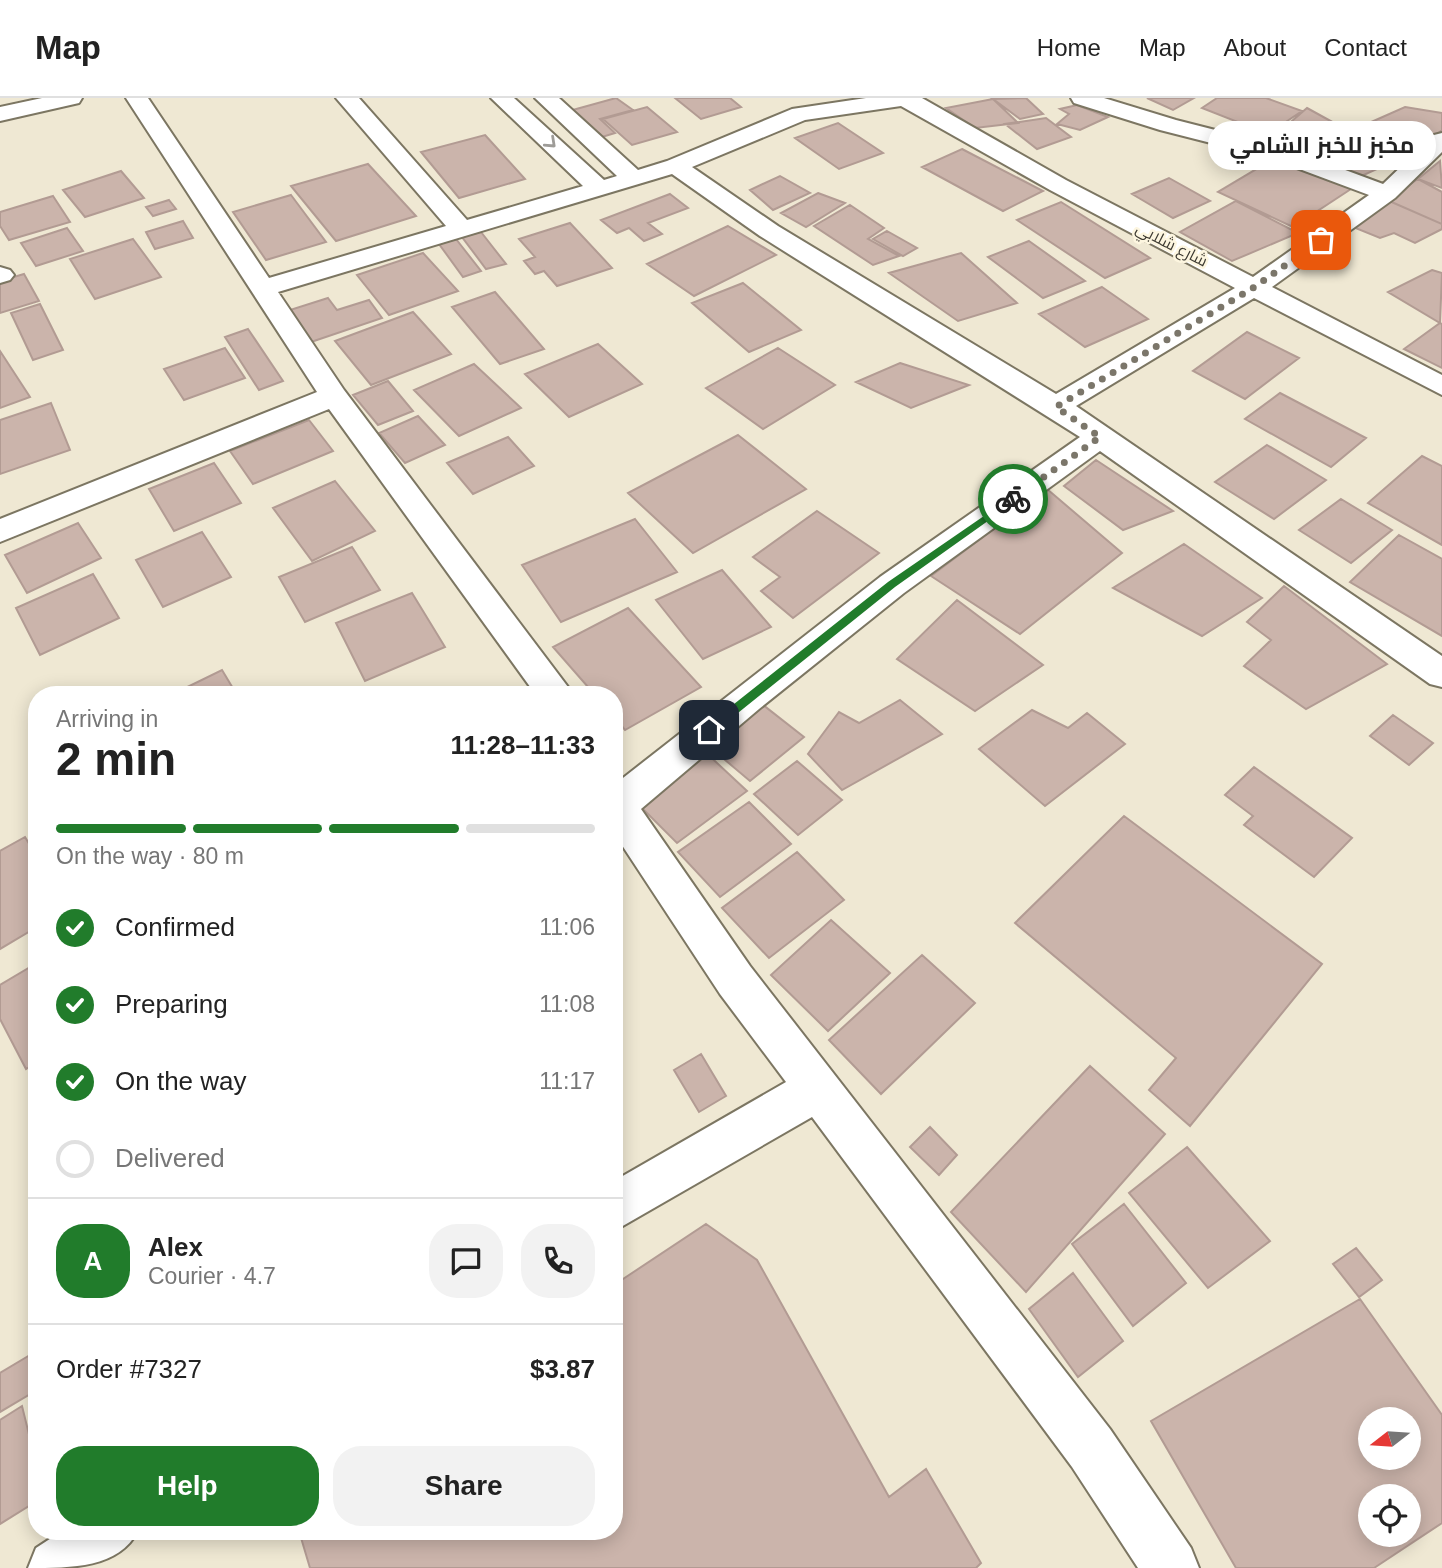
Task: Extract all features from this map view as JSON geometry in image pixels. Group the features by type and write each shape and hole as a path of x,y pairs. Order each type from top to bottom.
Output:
{"street":[{"path":"0,114 71,98"},
{"path":"136,98 334,397 549,686"},
{"path":"347,98 460,228"},
{"path":"502,98 599,188"},
{"path":"546,98 633,178"},
{"path":"778,98 800,114"},
{"path":"1082,98 1168,125 1279,152 1387,193"},
{"path":"264,288 675,166 800,114 908,99"},
{"name":"شارع شلابي","path":"908,99 1058,185 1256,286 1442,386"},
{"path":"1056,407 1256,286 1387,193 1442,140"},
{"path":"675,166 769,231 1056,407 1442,674"},
{"path":"0,531 334,397"},
{"path":"623,798 892,585 1100,437"},
{"path":"623,814 735,980 1091,1448 1171,1568"},
{"path":"623,1202 817,1089"},
{"path":"56,1568 98,1540"}],"building":[{"path":"616,98 633,110 600,119 615,133 599,138 569,111"},
{"path":"675,98 730,98 741,107 701,119"},
{"path":"1026,98 1043,114 1020,119 993,99"},
{"path":"1147,98 1194,98 1173,110"},
{"path":"1217,98 1266,98 1302,111 1268,134 1202,108"},
{"path":"993,99 1018,123 975,128 946,108"},
{"path":"1077,105 1108,117 1080,130 1057,124 1069,114 1060,109"},
{"path":"647,107 677,132 632,145 603,119"},
{"path":"1405,107 1442,113 1442,130 1410,157 1381,141 1396,133 1369,123"},
{"path":"1307,108 1358,136 1315,161 1263,146"},
{"path":"1046,118 1071,137 1037,149 1005,124"},
{"path":"838,123 883,153 839,169 795,138"},
{"path":"485,135 525,179 459,198 421,152"},
{"path":"1354,147 1397,160 1355,179 1324,164"},
{"path":"962,149 1043,191 1003,211 922,167"},
{"path":"1280,155 1354,187 1293,227 1218,192"},
{"path":"1440,161 1442,188 1418,179"},
{"path":"368,164 416,216 336,241 291,186"},
{"path":"121,171 144,198 85,217 63,190"},
{"path":"780,176 810,193 773,210 750,190"},
{"path":"1169,178 1210,201 1173,218 1132,194"},
{"path":"1418,179 1442,192 1442,224 1387,200"},
{"path":"818,193 845,203 806,227 781,213"},
{"path":"670,194 688,208 648,223 662,234 644,241 629,228 617,233 601,220"},
{"path":"291,195 326,242 266,260 233,212"},
{"path":"53,196 70,222 9,240 0,226 0,212"},
{"path":"169,200 176,209 153,216 146,207"},
{"path":"1387,200 1442,224 1442,229 1415,243 1394,233 1380,238 1353,227"},
{"path":"1236,201 1298,233 1232,261 1180,232"},
{"path":"1061,202 1150,258 1105,278 1017,220"},
{"path":"850,205 884,228 868,239 899,256 873,265 814,226"},
{"path":"183,221 193,238 155,249 146,232"},
{"path":"570,223 612,268 557,286 544,271 535,274 524,261 535,257 519,239"},
{"path":"728,226 776,255 694,296 647,264"},
{"path":"67,228 83,251 36,266 21,243"},
{"path":"887,231 917,248 903,256 873,239"},
{"path":"481,232 506,264 486,269 462,237"},
{"path":"133,239 161,277 95,299 70,259"},
{"path":"456,239 481,271 463,277 439,244"},
{"path":"1029,241 1085,281 1043,298 988,257"},
{"path":"423,253 458,291 389,315 357,275"},
{"path":"961,253 1017,303 958,321 889,273"},
{"path":"1432,270 1442,273 1440,323 1388,292"},
{"path":"24,274 39,301 0,313 0,281"},
{"path":"743,283 801,330 749,352 692,303"},
{"path":"1102,287 1148,319 1085,347 1039,314"},
{"path":"495,292 544,349 500,364 452,307"},
{"path":"328,298 337,310 369,300 382,318 311,342 290,310"},
{"path":"40,304 63,350 33,360 11,313"},
{"path":"413,312 451,354 371,385 335,341"},
{"path":"1442,324 1442,368 1404,349"},
{"path":"248,329 283,381 259,390 225,337"},
{"path":"1247,332 1299,358 1245,399 1193,371"},
{"path":"598,344 642,384 569,417 525,374"},
{"path":"225,348 245,378 184,400 164,369"},
{"path":"778,348 835,385 763,429 706,388"},
{"path":"0,351 30,397 0,408"},
{"path":"900,363 969,385 911,408 856,382"},
{"path":"474,364 521,408 459,436 414,390"},
{"path":"388,381 413,411 378,425 353,395"},
{"path":"1280,393 1366,438 1331,467 1245,419"},
{"path":"51,403 70,450 0,474 0,420"},
{"path":"418,416 445,445 405,463 379,433"},
{"path":"309,420 333,451 253,484 230,451"},
{"path":"738,435 806,489 693,553 628,493"},
{"path":"508,437 534,466 473,494 447,463"},
{"path":"1267,445 1326,480 1274,519 1215,482"},
{"path":"1422,456 1442,466 1442,545 1368,503"},
{"path":"1096,460 1173,511 1123,530 1064,486"},
{"path":"214,463 241,503 174,531 149,489"},
{"path":"335,481 375,531 312,561 273,508"},
{"path":"1047,489 1122,553 1020,634 931,576"},
{"path":"1341,499 1392,530 1351,563 1299,530"},
{"path":"817,511 879,553 793,618 761,591 780,577 753,557"},
{"path":"635,519 677,572 561,622 522,565"},
{"path":"78,523 101,558 27,593 5,555"},
{"path":"202,532 231,577 163,607 136,560"},
{"path":"1399,535 1442,559 1442,636 1350,582"},
{"path":"1184,544 1262,598 1202,636 1113,588"},
{"path":"352,547 380,590 305,622 279,577"},
{"path":"722,570 771,627 703,659 656,600"},
{"path":"93,574 119,618 40,655 16,608"},
{"path":"1284,586 1387,664 1306,709 1244,666 1271,640 1247,622"},
{"path":"412,593 445,647 365,681 336,623"},
{"path":"957,600 1043,665 975,711 897,659"},
{"path":"628,608 701,687 625,730 623,686 587,686 553,647"},
{"path":"222,670 232,686 189,686"},
{"path":"900,700 942,734 842,790 808,754 839,712 859,723"},
{"path":"758,701 804,737 750,781 705,743"},
{"path":"1032,710 1068,728 1087,713 1125,744 1045,806 979,749"},
{"path":"1393,715 1433,743 1409,765 1370,736"},
{"path":"702,749 747,791 677,843 633,799"},
{"path":"797,761 842,800 798,835 754,794"},
{"path":"1254,767 1352,838 1314,877 1244,825 1253,816 1225,795"},
{"path":"749,802 791,844 720,897 678,852"},
{"path":"1124,816 1322,964 1190,1126 1149,1090 1176,1058 1015,923"},
{"path":"25,837 28,842 28,932 0,949 0,851"},
{"path":"797,852 844,900 769,958 722,908"},
{"path":"831,920 890,973 828,1031 771,975"},
{"path":"922,955 975,1003 881,1094 829,1040"},
{"path":"28,968 26,1069 0,1019 0,985"},
{"path":"701,1054 726,1096 699,1112 674,1070"},
{"path":"1090,1066 1165,1134 1026,1292 951,1212"},
{"path":"930,1127 957,1155 939,1175 910,1147"},
{"path":"1187,1147 1270,1241 1208,1288 1129,1193"},
{"path":"1124,1204 1186,1283 1133,1326 1072,1244"},
{"path":"706,1224 757,1260 889,1497 926,1469 981,1563 976,1568 310,1568 302,1540 623,1540 623,1279"},
{"path":"1356,1248 1382,1280 1359,1297 1333,1264"},
{"path":"1073,1273 1123,1341 1078,1377 1029,1309"},
{"path":"1360,1299 1442,1415 1442,1523 1421,1537 1421,1484 1358,1484 1358,1547 1406,1547 1374,1568 1236,1568 1151,1421"},
{"path":"28,1356 28,1395 0,1412 0,1373"},
{"path":"22,1406 28,1430 28,1507 0,1524 0,1420"}],"way so far":[{"path":"1013,499 1100,437 1056,407 1256,286 1321,240"}],"place":[{"name":"مخبز للخبز الشامي","path":"1321,240"}],"route":[{"path":"709,730 892,585 1013,499"}]}
